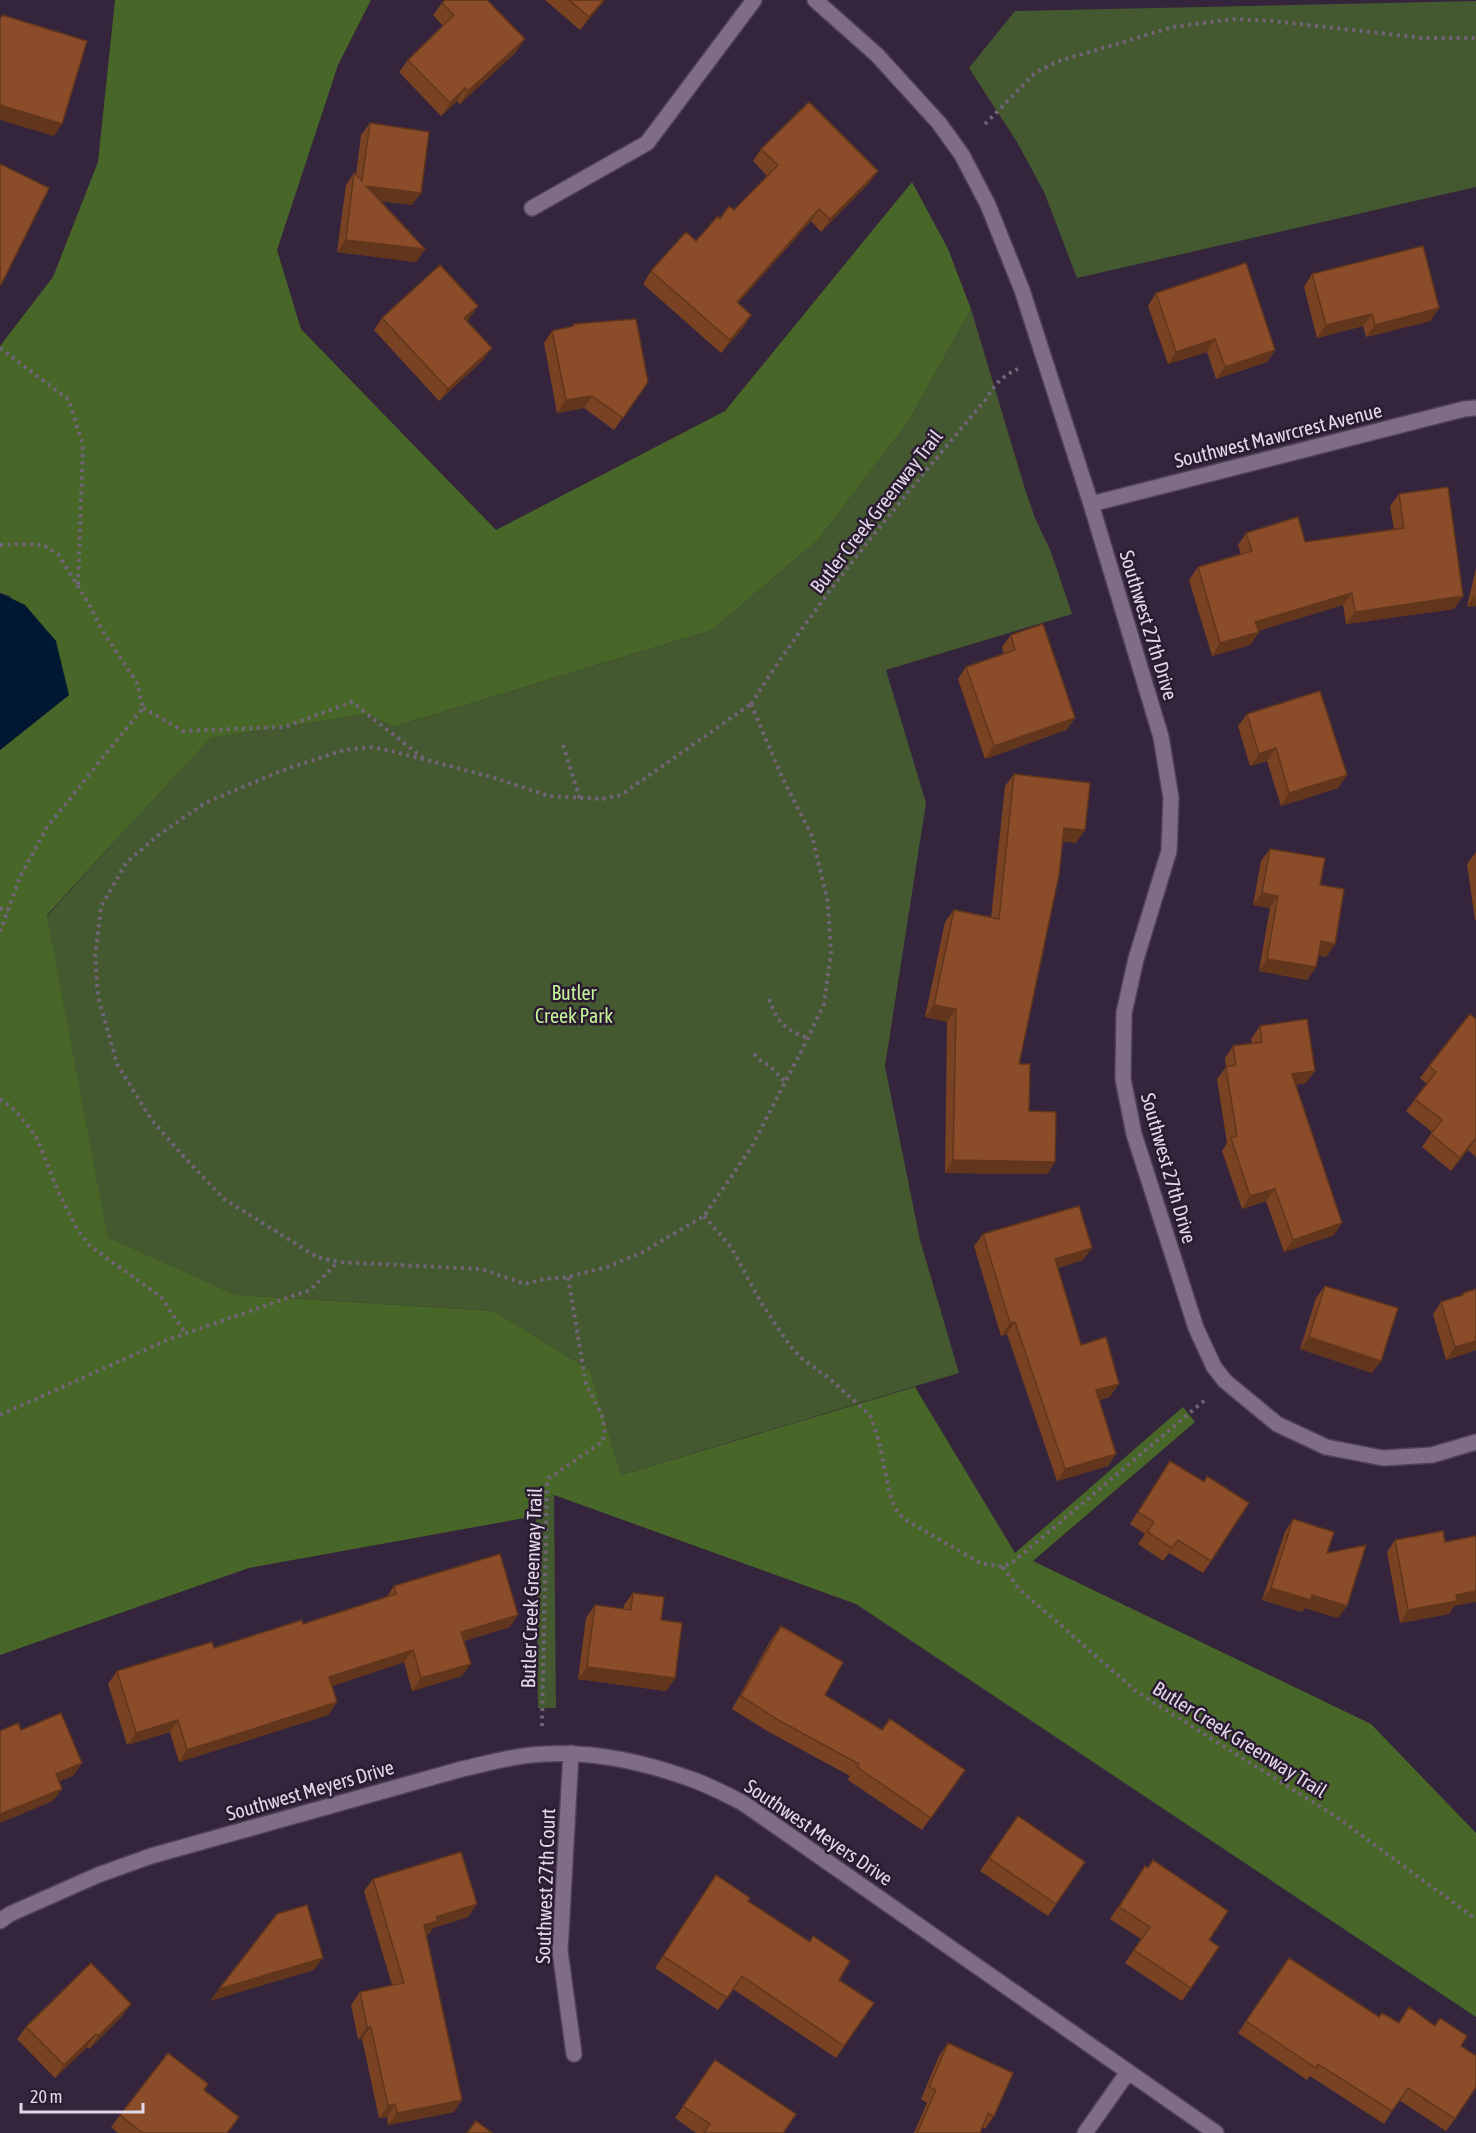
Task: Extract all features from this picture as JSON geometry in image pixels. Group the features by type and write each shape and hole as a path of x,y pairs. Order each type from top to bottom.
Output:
{"street":[{"path":"532,208 647,143 754,0"},
{"name":"Southwest 27th Drive","path":"815,0 884,62 939,123 962,155 976,180 1005,242 1045,361 1161,737 1171,798 1169,851 1136,958 1124,1012 1123,1079 1134,1134 1196,1328 1214,1366 1225,1381 1277,1424 1326,1447 1383,1458 1432,1455 1476,1442"},
{"name":"Southwest Mawrcrest Avenue","path":"1091,504 1464,409 1476,408"},
{"name":"Southwest Meyers Drive","path":"0,1921 10,1914 98,1875 151,1856 462,1768 509,1758 571,1753 635,1763 678,1775 742,1803 1216,2133"},
{"name":"Southwest 27th Court","path":"571,1753 560,1951 574,2054"},
{"path":"1085,2133 1128,2072"}],"path":[{"path":"985,124 1035,73 1056,62 1173,27 1233,19 1273,21 1422,38 1476,38"},
{"path":"0,348 69,400 83,446 78,587"},
{"name":"Butler Creek Greenway Trail","path":"751,704 782,777 812,836 828,903 831,953 824,1004 808,1038 751,1148 704,1216 641,1252 607,1267 568,1277 544,1279 525,1284 481,1269 338,1262 317,1257 224,1199 151,1119 117,1064 98,996 95,957 101,908 126,863 157,836 206,803 283,770 344,750 370,747 495,778 549,796 602,799 621,795 751,704 777,663 877,530 986,399 995,383 1006,374 1045,361"},
{"path":"0,545 43,545 58,554 102,630 137,683 143,708 183,731 284,727 352,702 426,760"},
{"path":"0,932 20,877 47,827 143,708"},
{"path":"563,745 580,799"},
{"path":"0,908 8,912"},
{"path":"769,999 774,1014 783,1025 793,1033 808,1038"},
{"path":"754,1054 769,1065 785,1082"},
{"path":"0,1099 15,1110 36,1136 63,1201 76,1227 90,1246 161,1296 185,1333"},
{"path":"704,1216 731,1247 760,1300 790,1346 870,1416 879,1442 895,1508 904,1519 980,1563 1003,1567 1024,1553 1183,1420 1225,1381"},
{"path":"0,1414 185,1333 310,1290 338,1262"},
{"name":"Butler Creek Greenway Trail","path":"542,1754 547,1483 549,1478 602,1442 605,1434 603,1416 586,1384 568,1277"},
{"name":"Butler Creek Greenway Trail","path":"1003,1567 1019,1588 1137,1692 1335,1816 1476,1919"}],"green space":[{"path":"115,0 371,0 338,65 277,250 301,329 496,530 725,411 912,182 948,249 971,309 908,422 818,540 712,630 393,727 369,714 210,738 47,915 108,1238 236,1295 494,1311 590,1370 621,1475 915,1387 1015,1553 1183,1407 1195,1422 1033,1561 1371,1724 1476,1833 1476,2017 856,1604 554,1495 536,1501 536,1516 249,1568 0,1655 0,750 69,695 10,596 0,593 0,346 53,277 98,162"},
{"path":"1476,1 1476,187 1077,278 1044,192 1017,142 969,68 1015,11"},
{"name":"Butler Creek Park","path":"971,309 1025,489 1035,518 1051,552 1072,614 886,670 926,803 885,1066 920,1240 959,1373 621,1475 590,1370 494,1311 236,1295 108,1239 47,916 209,738 369,714 393,727 712,630 818,540 908,422"},
{"path":"554,1495 556,1708 538,1708 536,1501"}],"water":[{"path":"0,593 25,605 56,641 69,695 0,750"}],"building":[{"path":"445,0 487,0 525,39 468,91 465,88 450,103 408,60 454,15 442,3"},
{"path":"569,0 604,0 589,17"},
{"path":"2,15 87,41 62,124 0,105 0,20"},
{"path":"809,102 878,171 830,219 819,209 737,302 751,315 730,340 651,271 686,232 696,241 718,216 720,219 729,206 734,210 778,165 761,149"},
{"path":"370,123 429,132 421,193 366,186 425,249 346,240 354,173 362,181"},
{"path":"0,164 49,188 1,285 0,284"},
{"path":"1423,246 1439,308 1375,325 1372,314 1326,325 1312,274"},
{"path":"1246,263 1275,350 1225,367 1215,339 1176,352 1156,293"},
{"path":"440,265 478,306 464,318 492,348 448,389 382,318"},
{"path":"636,319 648,382 623,418 592,396 566,400 552,331 574,326 574,324"},
{"path":"1448,487 1463,596 1355,612 1352,593 1255,622 1259,632 1220,643 1198,567 1252,551 1246,533 1298,517 1305,542 1404,528 1399,494"},
{"path":"1043,624 1075,718 994,746 966,667 1015,650 1011,635"},
{"path":"1320,691 1347,775 1289,793 1276,748 1259,754 1247,714"},
{"path":"1014,774 1090,783 1085,830 1064,828 1059,875 1019,1064 1030,1064 1029,1111 1056,1112 1055,1162 953,1160 956,1009 934,1005 954,910 999,919"},
{"path":"1270,849 1325,858 1320,885 1344,889 1335,944 1321,941 1316,967 1267,959 1278,896 1262,893"},
{"path":"1470,1014 1476,1019 1476,1138 1460,1158 1431,1134 1442,1120 1415,1099 1436,1072 1429,1066"},
{"path":"1307,1019 1315,1071 1292,1074 1342,1223 1293,1240 1275,1189 1250,1196 1231,1138 1237,1136 1226,1067 1236,1065 1233,1046 1262,1042 1260,1026"},
{"path":"1079,1206 1092,1248 1055,1259 1081,1345 1106,1337 1119,1384 1096,1390 1116,1454 1065,1469 1015,1322 1010,1323 983,1234"},
{"path":"1325,1286 1398,1308 1381,1361 1309,1337"},
{"path":"1476,1289 1476,1341 1455,1347 1441,1302"},
{"path":"1170,1461 1204,1482 1207,1476 1249,1503 1211,1561 1178,1540 1172,1548 1147,1532 1154,1522 1138,1512"},
{"path":"1293,1519 1334,1532 1327,1553 1366,1545 1347,1606 1312,1595 1311,1600 1271,1588"},
{"path":"1443,1531 1445,1542 1476,1536 1476,1591 1456,1595 1457,1601 1408,1610 1395,1540"},
{"path":"500,1554 518,1615 461,1632 471,1664 421,1678 413,1650 329,1677 337,1702 187,1750 178,1720 136,1733 117,1671 212,1642 214,1648 302,1620 303,1624 396,1594 394,1586"},
{"path":"633,1593 664,1597 661,1620 682,1623 675,1678 587,1667 595,1605 631,1610"},
{"path":"781,1626 843,1662 825,1695 882,1730 890,1719 965,1770 931,1818 857,1767 859,1764 778,1720 741,1696"},
{"path":"61,1713 82,1763 56,1774 62,1789 0,1814 0,1731 18,1723 21,1730"},
{"path":"1018,1816 1085,1862 1056,1904 989,1858"},
{"path":"461,1852 477,1904 436,1917 438,1921 424,1925 462,2100 397,2113 395,2104 388,2106 371,2027 367,2027 360,1992 404,1983 373,1879"},
{"path":"1153,1860 1228,1911 1209,1940 1219,1947 1191,1988 1134,1950 1150,1927 1119,1907 1145,1866 1148,1868"},
{"path":"716,1875 750,1898 748,1901 810,1942 813,1936 850,1961 839,1980 874,2003 844,2046 742,1976 727,1998 663,1956"},
{"path":"307,1905 323,1958 219,1989 277,1914"},
{"path":"1289,1958 1379,2017 1382,2013 1399,2023 1409,2007 1435,2026 1440,2018 1467,2036 1461,2046 1476,2056 1476,2087 1455,2119 1408,2088 1392,2111 1318,2064 1316,2068 1246,2021"},
{"path":"91,1963 131,2004 64,2065 26,2027"},
{"path":"948,2043 1013,2073 994,2116 988,2113 980,2133 917,2133 936,2090 929,2087"},
{"path":"168,2053 208,2084 204,2090 239,2117 227,2133 143,2133 120,2115"},
{"path":"715,2060 796,2114 783,2133 704,2133 710,2124 683,2106"},
{"path":"476,2121 492,2133 467,2133"}]}
